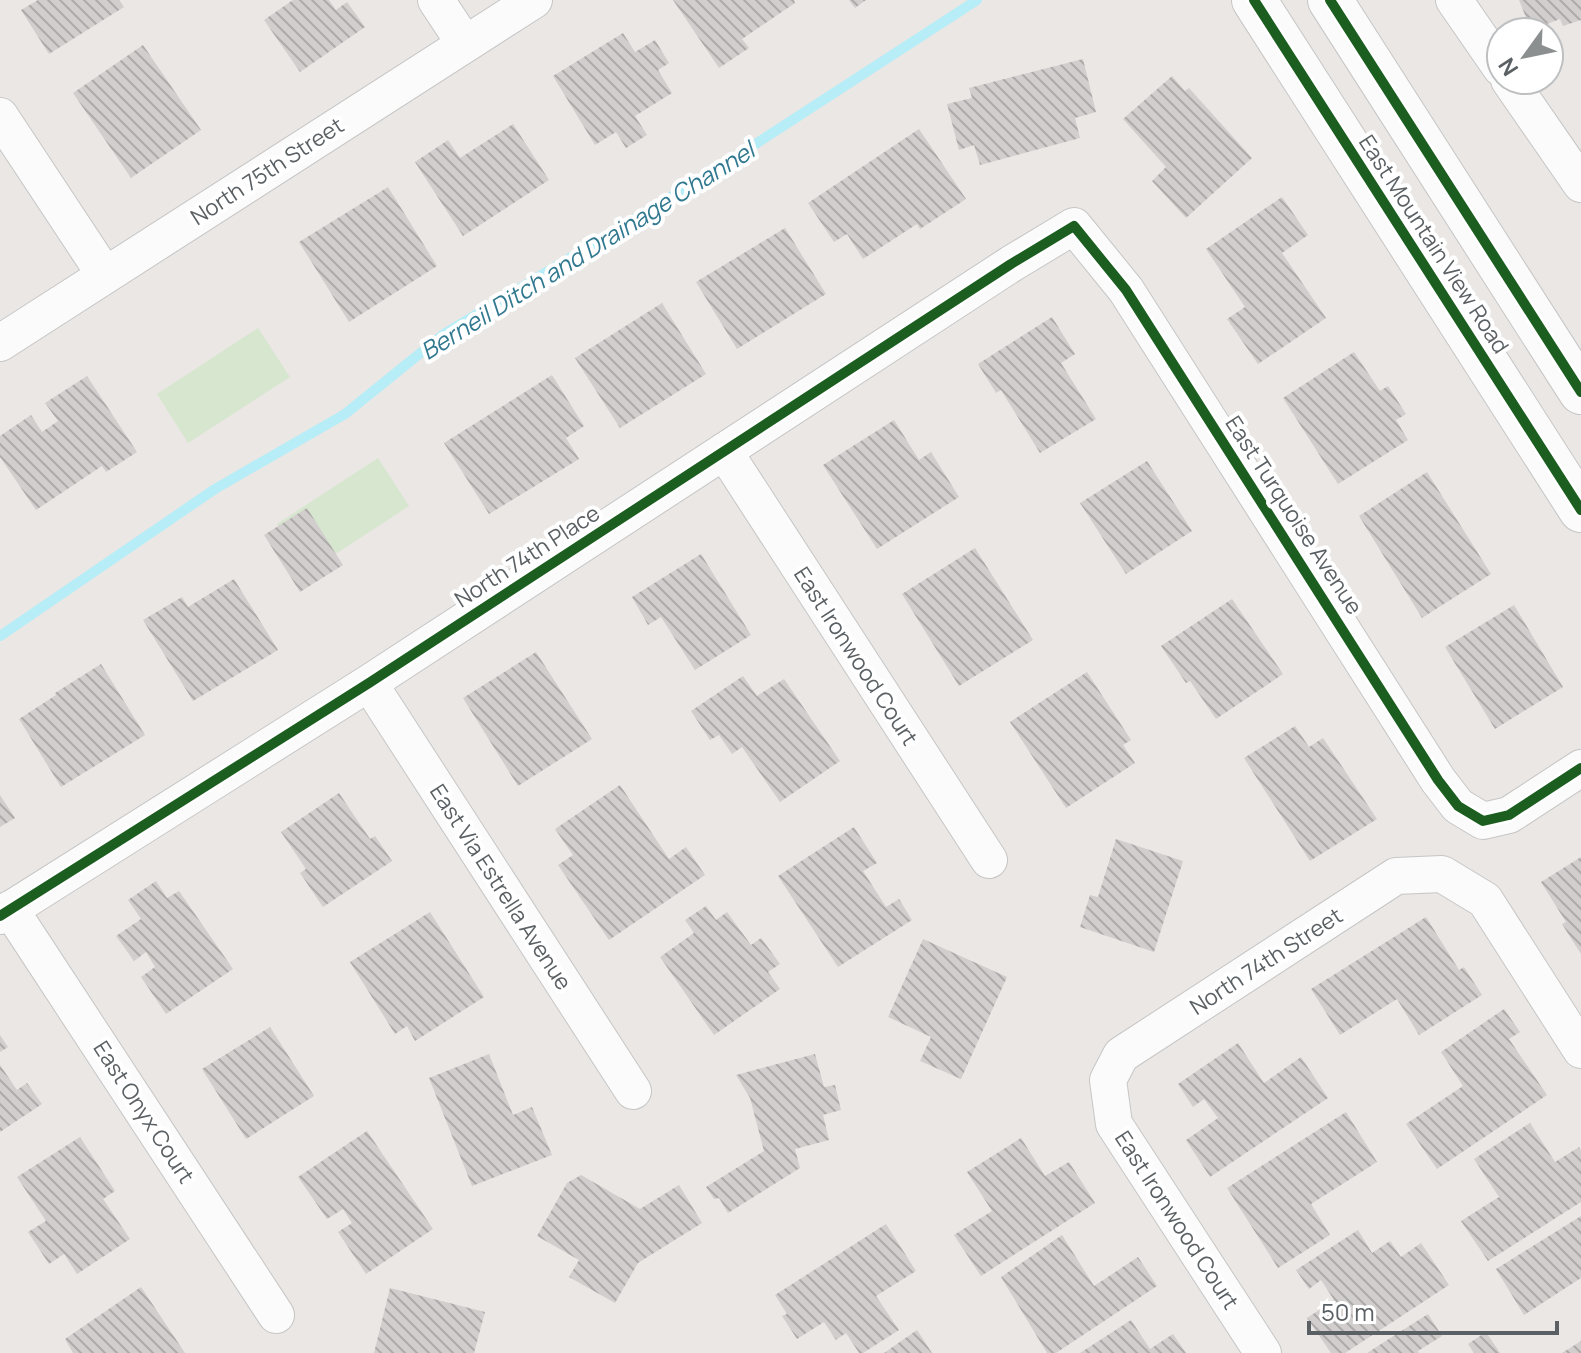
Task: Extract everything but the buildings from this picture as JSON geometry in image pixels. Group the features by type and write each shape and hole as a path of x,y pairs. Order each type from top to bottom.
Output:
{"main road":[{"name":"East Mountain View Road","path":"1254,0 1581,510"},
{"name":"East Mountain View Road","path":"1330,0 1581,392"}],"street":[{"path":"436,0 465,44"},
{"name":"North 75th Street","path":"0,343 534,0"},
{"path":"1454,0 1485,45"},
{"path":"1520,96 1581,184"},
{"path":"0,116 105,275"},
{"name":"North 74th Place","path":"5,913 369,683 1074,226"},
{"name":"East Turquoise Avenue","path":"1074,226 1126,290 1438,780 1458,806 1483,821 1509,815 1581,768"},
{"name":"East Ironwood Court","path":"724,451 989,860"},
{"name":"East Via Estrella Avenue","path":"369,683 633,1091"},
{"name":"North 74th Street","path":"1108,1080 1121,1055 1396,876 1442,874 1485,900 1581,1050"},
{"name":"East Onyx Court","path":"5,913 276,1315"},
{"name":"East Ironwood Court","path":"1108,1080 1114,1124 1263,1353"}],"green space":[{"path":"258,328 290,377 188,443 157,394"},
{"path":"378,458 409,506 308,572 277,524"}],"waterway":[{"name":"Berneil Ditch and Drainage Channel","path":"0,636 215,489 345,414 444,334 717,169 977,0"}],"cycle path":[{"path":"1254,0 1581,510"},
{"path":"1330,0 1581,392"},
{"path":"0,916 369,683 1074,226 1126,290 1438,780 1458,806 1483,821 1509,815 1581,768"}]}
